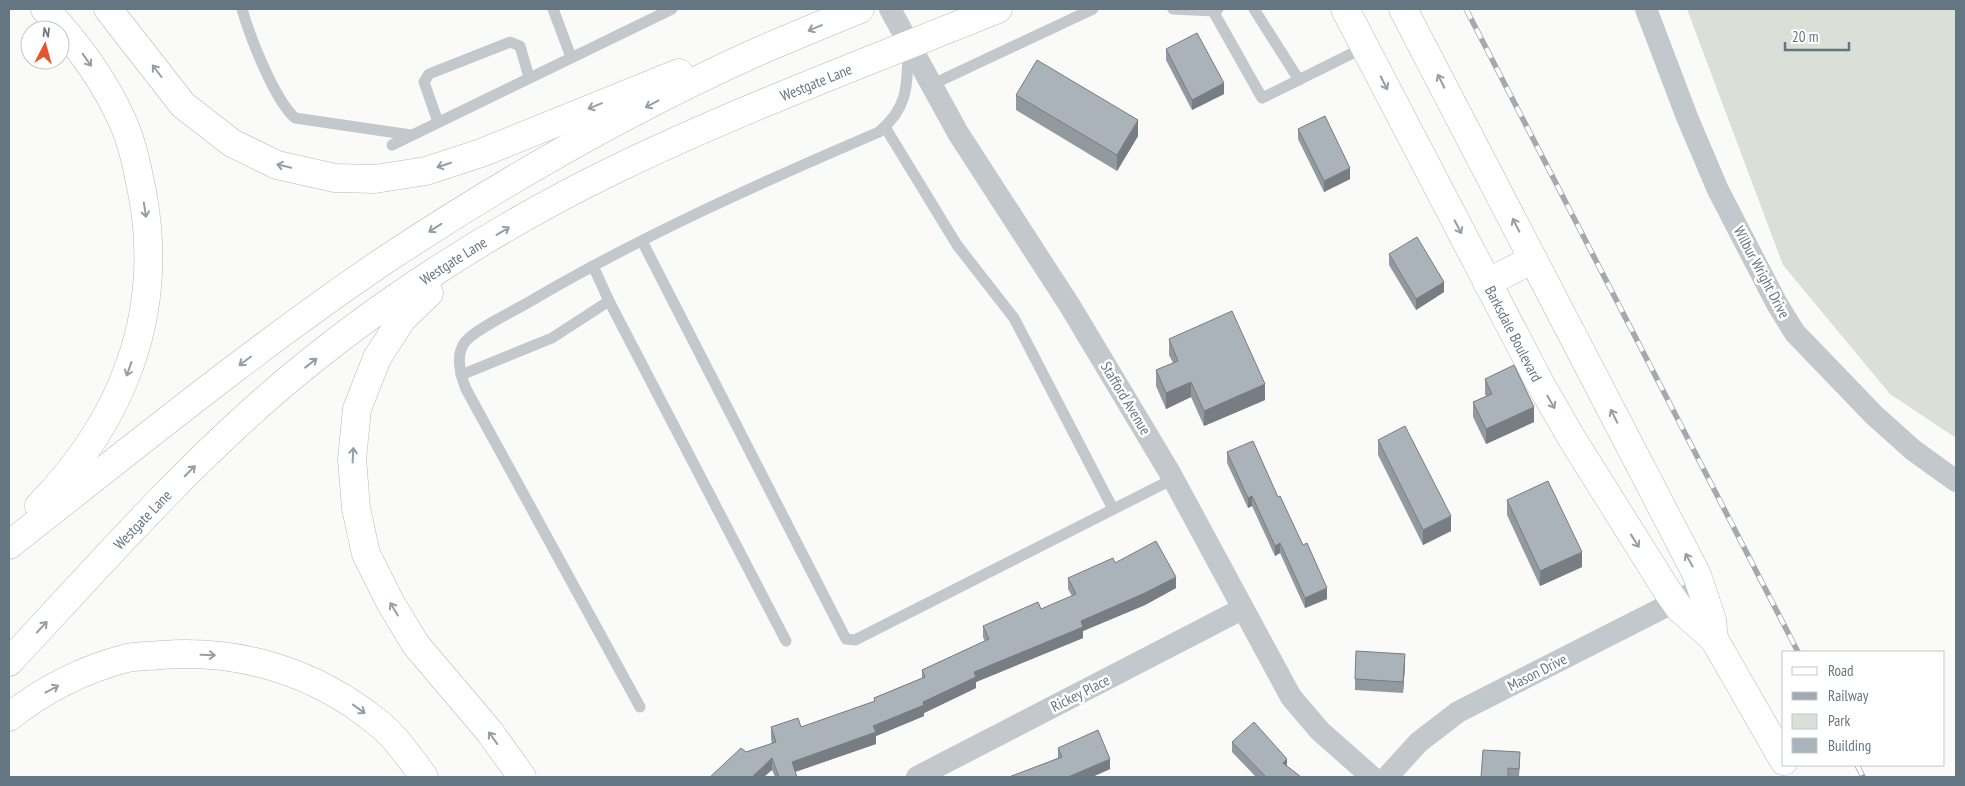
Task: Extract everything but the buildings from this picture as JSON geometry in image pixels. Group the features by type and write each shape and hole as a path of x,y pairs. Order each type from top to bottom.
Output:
{"main road":[{"path":"9,536 56,487 96,435 122,388 137,345 147,301 149,260 146,215 138,166 122,121 100,78 69,34 45,9"},
{"path":"108,9 183,105 232,143 277,165 335,178 375,179 426,171 481,153 675,74 719,60 757,52"},
{"path":"9,545 246,360 385,260 453,217 564,151 671,94 757,52 860,9"},
{"name":"Westgate Lane","path":"9,662 172,489 276,390 366,321 477,247 543,208 630,163 728,118 998,9"},
{"name":"Barksdale Boulevard","path":"1345,9 1487,284 1571,436 1675,602 1694,623 1714,639 1782,758"},
{"name":"Barksdale Boulevard","path":"1403,9 1702,588 1712,620 1714,639"},
{"path":"477,247 402,319 377,358 357,409 352,459 356,508 366,554 390,602 416,645 489,731 522,777"},
{"path":"1487,284 1533,259"},
{"path":"10,716 51,688 128,658 180,654 231,656 282,668 314,681 344,698 379,723 409,756 424,777"},
{"path":"1787,766 1793,777"}],"street":[{"name":"Stafford Avenue","path":"890,9 908,45 958,133 1104,362 1173,479 1276,673 1304,714 1372,777"},
{"name":"Wilbur Wright Drive","path":"1646,9 1687,117 1718,190 1777,304 1796,333 1874,415 1913,450 1956,481"},
{"name":"Mason Drive","path":"1387,777 1419,742 1458,712 1702,588"},
{"name":"Rickey Place","path":"917,777 1242,609"}],"lane":[{"path":"242,9 274,90 285,109 295,118 411,135"},
{"path":"553,9 571,57"},
{"path":"392,145 672,9"},
{"path":"931,85 1094,9"},
{"path":"1173,9 1215,10 1262,98 1365,47"},
{"path":"1254,9 1299,80"},
{"path":"438,122 424,82 429,74 510,42 520,46 529,77"},
{"path":"640,708 470,397 461,375 460,354 466,340 593,266 762,182 879,132 898,113 906,92 908,45"},
{"path":"885,127 957,245 1014,318 1113,509"},
{"path":"642,241 846,639 855,640 1173,479"},
{"path":"593,266 786,641"},
{"path":"461,375 552,338 610,301"}],"green space":[{"path":"1687,9 1956,9 1956,438 1890,394 1783,265"}],"railway":[{"path":"1466,9 1797,651"},
{"path":"1858,766 1863,777"}]}
